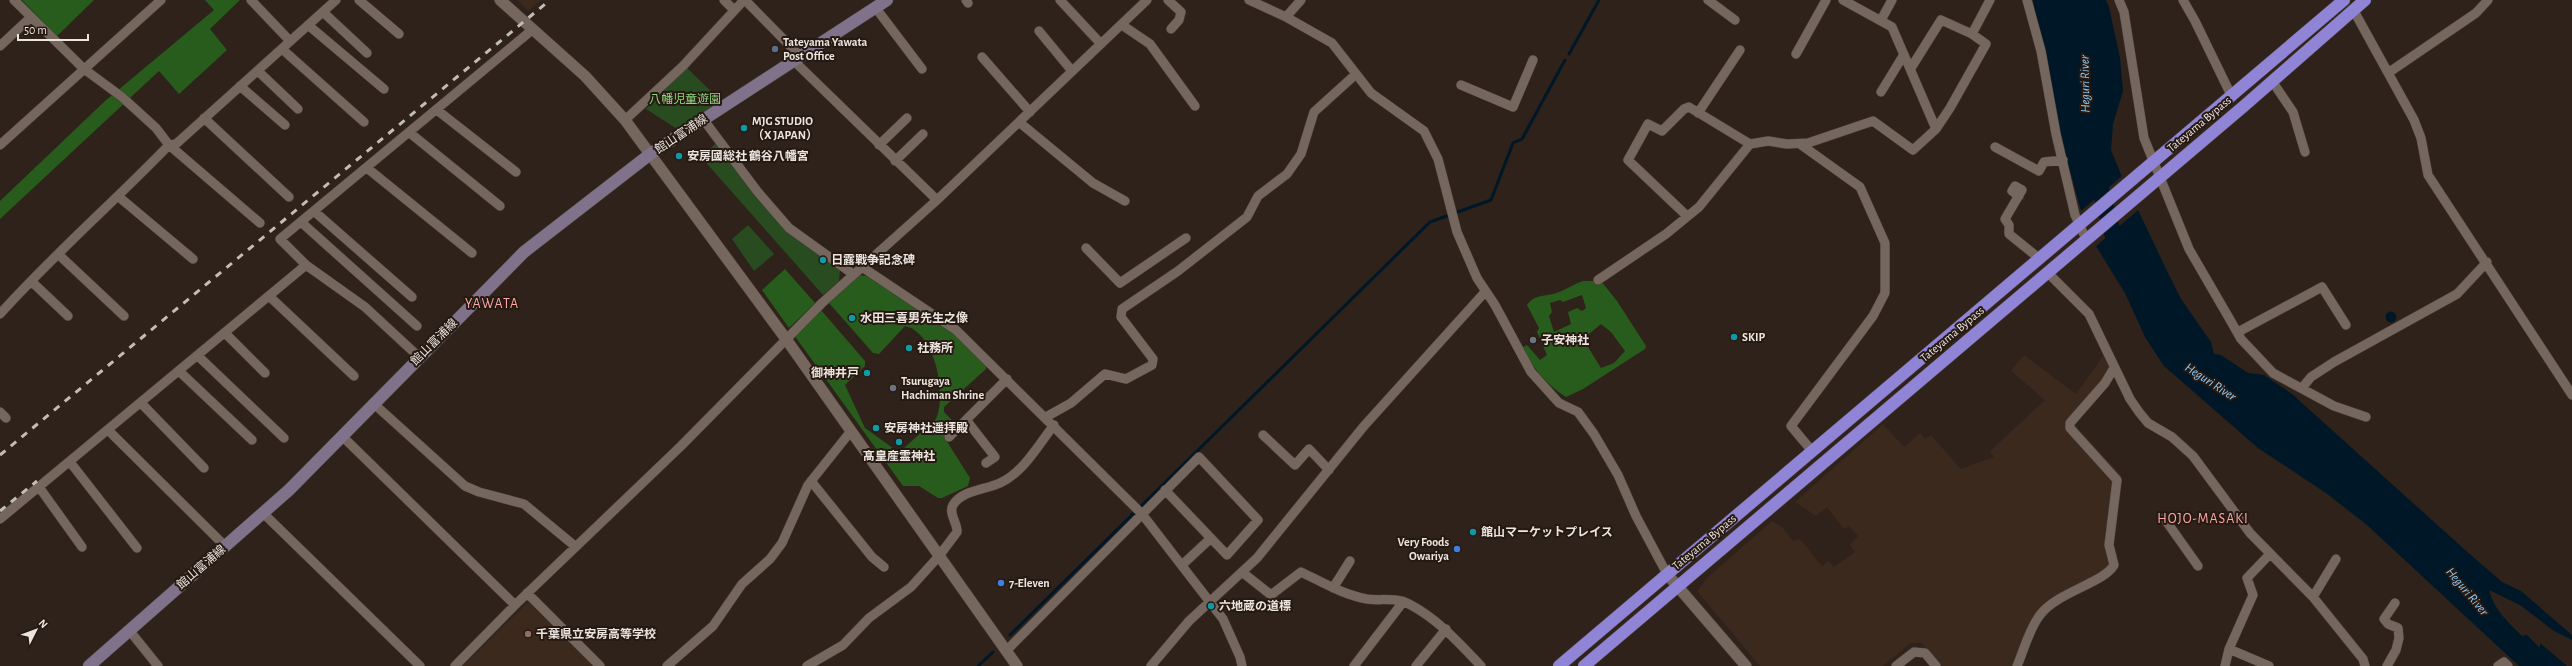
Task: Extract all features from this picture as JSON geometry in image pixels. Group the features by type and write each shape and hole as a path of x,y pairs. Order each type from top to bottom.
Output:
{"highway":[{"name":"Tateyama Bypass","path":"1559,666 2232,97 2344,0"},
{"name":"Tateyama Bypass","path":"1584,666 2158,179 2365,0"}],"main road":[{"name":"館山富浦線","path":"89,666 263,513 342,436 524,252 649,155 887,0"}],"street":[{"path":"14,0 84,69 127,102 156,128 170,145 260,223"},
{"path":"0,145 161,0"},
{"path":"251,0 290,41"},
{"path":"0,314 31,280 119,197 170,145 176,144 336,0"},
{"path":"360,0 399,34"},
{"path":"500,0 584,76 625,120 649,155 786,339 1017,666"},
{"path":"724,0 734,10"},
{"path":"625,120 678,71 744,0 879,145 937,200"},
{"path":"1060,0 1101,44"},
{"path":"455,666 527,593 681,446 786,339 853,274 937,200 1147,0"},
{"path":"1168,0 1181,12 1180,20 1170,29"},
{"path":"1249,0 1286,17 1332,43 1364,86 1378,100 1424,131 1438,159 1463,248 1485,292 1531,372 1559,404 1578,412 1594,434 1618,475 1636,516 1668,574 1746,666"},
{"path":"1286,17 1301,0"},
{"path":"1708,0 1735,20"},
{"path":"1796,54 1826,0"},
{"path":"1843,0 1892,27 1903,56 1911,68 1936,129"},
{"path":"1881,20 1892,0"},
{"path":"1972,34 1990,0"},
{"path":"2027,0 2041,50 2063,160 2081,225 2087,238"},
{"path":"2119,0 2124,12 2144,138 2152,164 2189,249 2238,332 2258,360 2273,374 2334,406 2366,417"},
{"path":"2183,0 2195,20 2232,97"},
{"path":"2388,73 2476,13 2488,0"},
{"path":"875,8 922,69"},
{"path":"2354,11 2414,120 2421,138 2428,175 2488,262 2572,395"},
{"path":"322,12 367,53"},
{"path":"0,46 31,17"},
{"path":"1687,216 1628,160 1648,124 1662,131 1684,109 1689,108 1750,144 1768,141 1800,144 1873,121 1913,150 1936,129 1950,108 1986,44 1972,34 1941,20 1911,68"},
{"path":"308,25 384,90"},
{"path":"1122,25 1150,44 1195,106"},
{"path":"419,357 365,307 306,265 280,239 315,212 532,30"},
{"path":"1039,31 1072,71"},
{"path":"282,48 364,122"},
{"path":"1698,114 1740,50"},
{"path":"982,56 1030,112"},
{"path":"1881,92 1903,56"},
{"path":"1461,85 1513,108 1533,60"},
{"path":"258,70 298,109"},
{"path":"1046,417 1071,402 1105,374 1126,379 1152,365 1153,359 1121,317 1122,309 1178,271 1247,217 1258,196 1287,174 1301,154 1314,112 1356,74"},
{"path":"2272,81 2292,112 2305,152"},
{"path":"240,86 285,125"},
{"path":"437,110 516,172"},
{"path":"204,118 289,197"},
{"path":"879,145 907,118"},
{"path":"703,119 757,191 789,228 853,274"},
{"path":"1020,122 1093,183 1125,200"},
{"path":"410,133 500,206"},
{"path":"896,161 923,134"},
{"path":"1598,280 1666,234 1699,207 1750,144"},
{"path":"1800,144 1860,187 1885,242 1883,262 1885,293 1873,316 1791,426 1812,451"},
{"path":"1995,147 2039,171 2044,162 2063,160"},
{"path":"367,168 472,253"},
{"path":"2019,196 2005,219 2009,225 2009,234 2040,259"},
{"path":"119,197 193,259"},
{"path":"315,212 412,297"},
{"path":"301,222 417,326"},
{"path":"1086,248 1120,283 1186,238"},
{"path":"58,254 124,316"},
{"path":"2302,388 2312,377 2334,362 2457,294 2488,262"},
{"path":"0,519 225,334 306,265"},
{"path":"862,267 956,330 1046,417 1139,511 1211,600 1235,642 1242,666"},
{"path":"2047,272 2089,314 2114,368 2139,412 2148,423 2172,437 2193,456 2250,533 2313,597 2363,659 2365,666"},
{"path":"31,280 68,316"},
{"path":"2238,332 2322,287 2346,325"},
{"path":"1151,666 1189,621 1242,572 1329,470 1364,426 1485,292"},
{"path":"269,296 354,376"},
{"path":"225,334 265,373"},
{"path":"198,356 284,438"},
{"path":"2017,666 2040,615 2060,597 2102,576 2114,565 2109,545 2117,480 2070,428 2070,423 2105,383 2114,368"},
{"path":"179,371 252,440"},
{"path":"949,437 967,421 1007,379"},
{"path":"141,403 204,468"},
{"path":"373,403 465,486 479,492 524,504 576,547"},
{"path":"967,421 995,457 986,463"},
{"path":"807,666 843,645 869,618 911,587 939,556 957,532 952,509 954,504 965,496 1002,483 1013,475 1054,425"},
{"path":"108,430 225,546"},
{"path":"667,666 713,626 742,584 770,559 782,543 811,481 851,431"},
{"path":"1263,435 1294,465 1309,449 1329,470"},
{"path":"342,436 515,605"},
{"path":"1006,651 1139,511 1166,490 1199,457 1258,520 1227,555 1210,539 1166,490"},
{"path":"70,462 137,548"},
{"path":"811,481 872,557 884,568"},
{"path":"39,487 82,547"},
{"path":"263,513 420,666"},
{"path":"2164,518 2198,566"},
{"path":"1182,565 1210,539"},
{"path":"2225,666 2229,649 2253,596 2247,578 2270,554"},
{"path":"2313,597 2336,559"},
{"path":"1333,588 1350,561"},
{"path":"1242,572 1271,595 1301,572 1333,588 1366,599 1403,602 1446,629 1481,666"},
{"path":"527,593 600,666"},
{"path":"1354,666 1403,602"},
{"path":"2387,666 2399,638 2398,628 2388,624 2384,619 2395,603"},
{"path":"1416,666 1446,629"},
{"path":"129,630 158,666"},
{"path":"2229,649 2270,666"},
{"path":"1896,666 1914,652 1925,653 1936,666"},
{"path":"2498,666 2504,662 2508,666"}],"shaded area":[{"path":"517,0 541,0 528,11"},
{"path":"2024,355 2076,394 2103,356 2114,375 2073,423 2121,475 2112,545 2117,554 2117,562 2042,616 2019,666 1942,666 1921,643 1910,643 1883,666 1760,666 1697,591 1707,578 1772,521 1782,527 1793,541 1800,539 1822,566 1829,561 1834,567 1855,552 1850,545 1858,536 1849,526 1844,529 1827,507 1816,516 1795,502 1883,424 1904,447 1920,433 1925,439 1931,435 1961,469 1994,457 1990,451 2045,400 2011,371"},
{"name":"千葉県立安房高等学校","path":"528,602 594,666 463,666"}],"green space":[{"path":"22,0 94,0 57,36"},
{"path":"205,0 240,0 210,29 227,50 179,94 159,71 0,219 0,201 105,101 214,10"},
{"name":"八幡児童遊園","path":"686,67 717,97 709,101 713,106 677,129 646,109"},
{"path":"716,143 753,194 840,270 839,281 823,295 701,157"},
{"path":"748,225 774,254 754,271 732,239"},
{"path":"785,269 815,303 789,328 762,290"},
{"path":"858,275 873,277 954,332 986,364 986,369 944,407 944,412 956,424 946,440 970,478 968,486 942,498 938,498 919,486 903,486 794,335 821,310 865,361 865,366 845,385 865,428 897,451 902,450 936,419 940,395 939,380 931,351 924,340 915,331 905,326 879,354 873,353 829,303"},
{"path":"1583,281 1601,281 1617,301 1646,346 1645,349 1583,389 1566,397 1552,387 1540,375 1521,348 1527,345 1540,360 1547,355 1537,332 1539,328 1527,305 1530,301 1538,297 1555,294","holes":["1582,295 1586,308 1582,311 1577,308 1568,312 1571,324 1554,332 1549,316 1552,312 1550,303 1560,300 1563,302","1601,324 1611,332 1625,351 1614,363 1601,368 1583,339"]}],"water":[{"path":"2033,0 2106,0 2109,7 2120,58 2123,91 2113,124 2111,150 2122,177 2081,211 2058,127"},
{"path":"2138,210 2181,299 2211,342 2214,354 2221,355 2248,373 2264,375 2292,394 2502,582 2521,591 2572,635 2572,640 2554,631 2520,605 2489,590 2498,610 2522,636 2527,635 2540,648 2540,643 2567,666 2519,666 2367,525 2326,493 2258,448 2164,366 2145,337 2125,293 2096,246"},
{"path":"2389,312 2393,312 2395,313 2395,321 2389,322 2386,319 2386,315"}],"pier":[{"path":"2123,175 2123,178 2082,213 2079,213"},
{"path":"2136,208 2139,209 2095,247 2095,244"}],"waterway":[{"path":"1569,54 1599,0"},
{"path":"1010,635 1430,222 1491,200 1513,143 1522,139 1565,60"},
{"name":"Heguri River","path":"2096,173 2118,253"},
{"path":"978,666 993,652"}],"railway":[{"path":"0,455 550,0"},
{"path":"0,511 37,481"}],"place":[{"name":"Tateyama Yawata Post Office","path":"775,49"},
{"name":"MJG STUDIO （X JAPAN）","path":"744,128"},
{"name":"安房國総社 鶴谷八幡宮","path":"679,156"},
{"name":"日露戰争記念碑","path":"823,260"},
{"name":"水田三喜男先生之像","path":"852,318"},
{"name":"SKIP","path":"1734,337"},
{"name":"子安神社","path":"1533,340"},
{"name":"社務所","path":"909,348"},
{"name":"御神井戸","path":"867,373"},
{"name":"Tsurugaya Hachiman Shrine","path":"893,388"},
{"name":"安房神社遥拝殿","path":"876,428"},
{"name":"髙皇産霊神社","path":"899,442"},
{"name":"館山マーケットプレイス","path":"1473,532"},
{"name":"Very Foods Owariya","path":"1457,549"},
{"name":"7-Eleven","path":"1001,583"},
{"name":"六地蔵の道標","path":"1211,606"},
{"name":"千葉県立安房高等学校","path":"528,634"}],"district":[{"name":"YAWATA","path":"492,303"},
{"name":"HOJO-MASAKI","path":"2203,518"}]}
